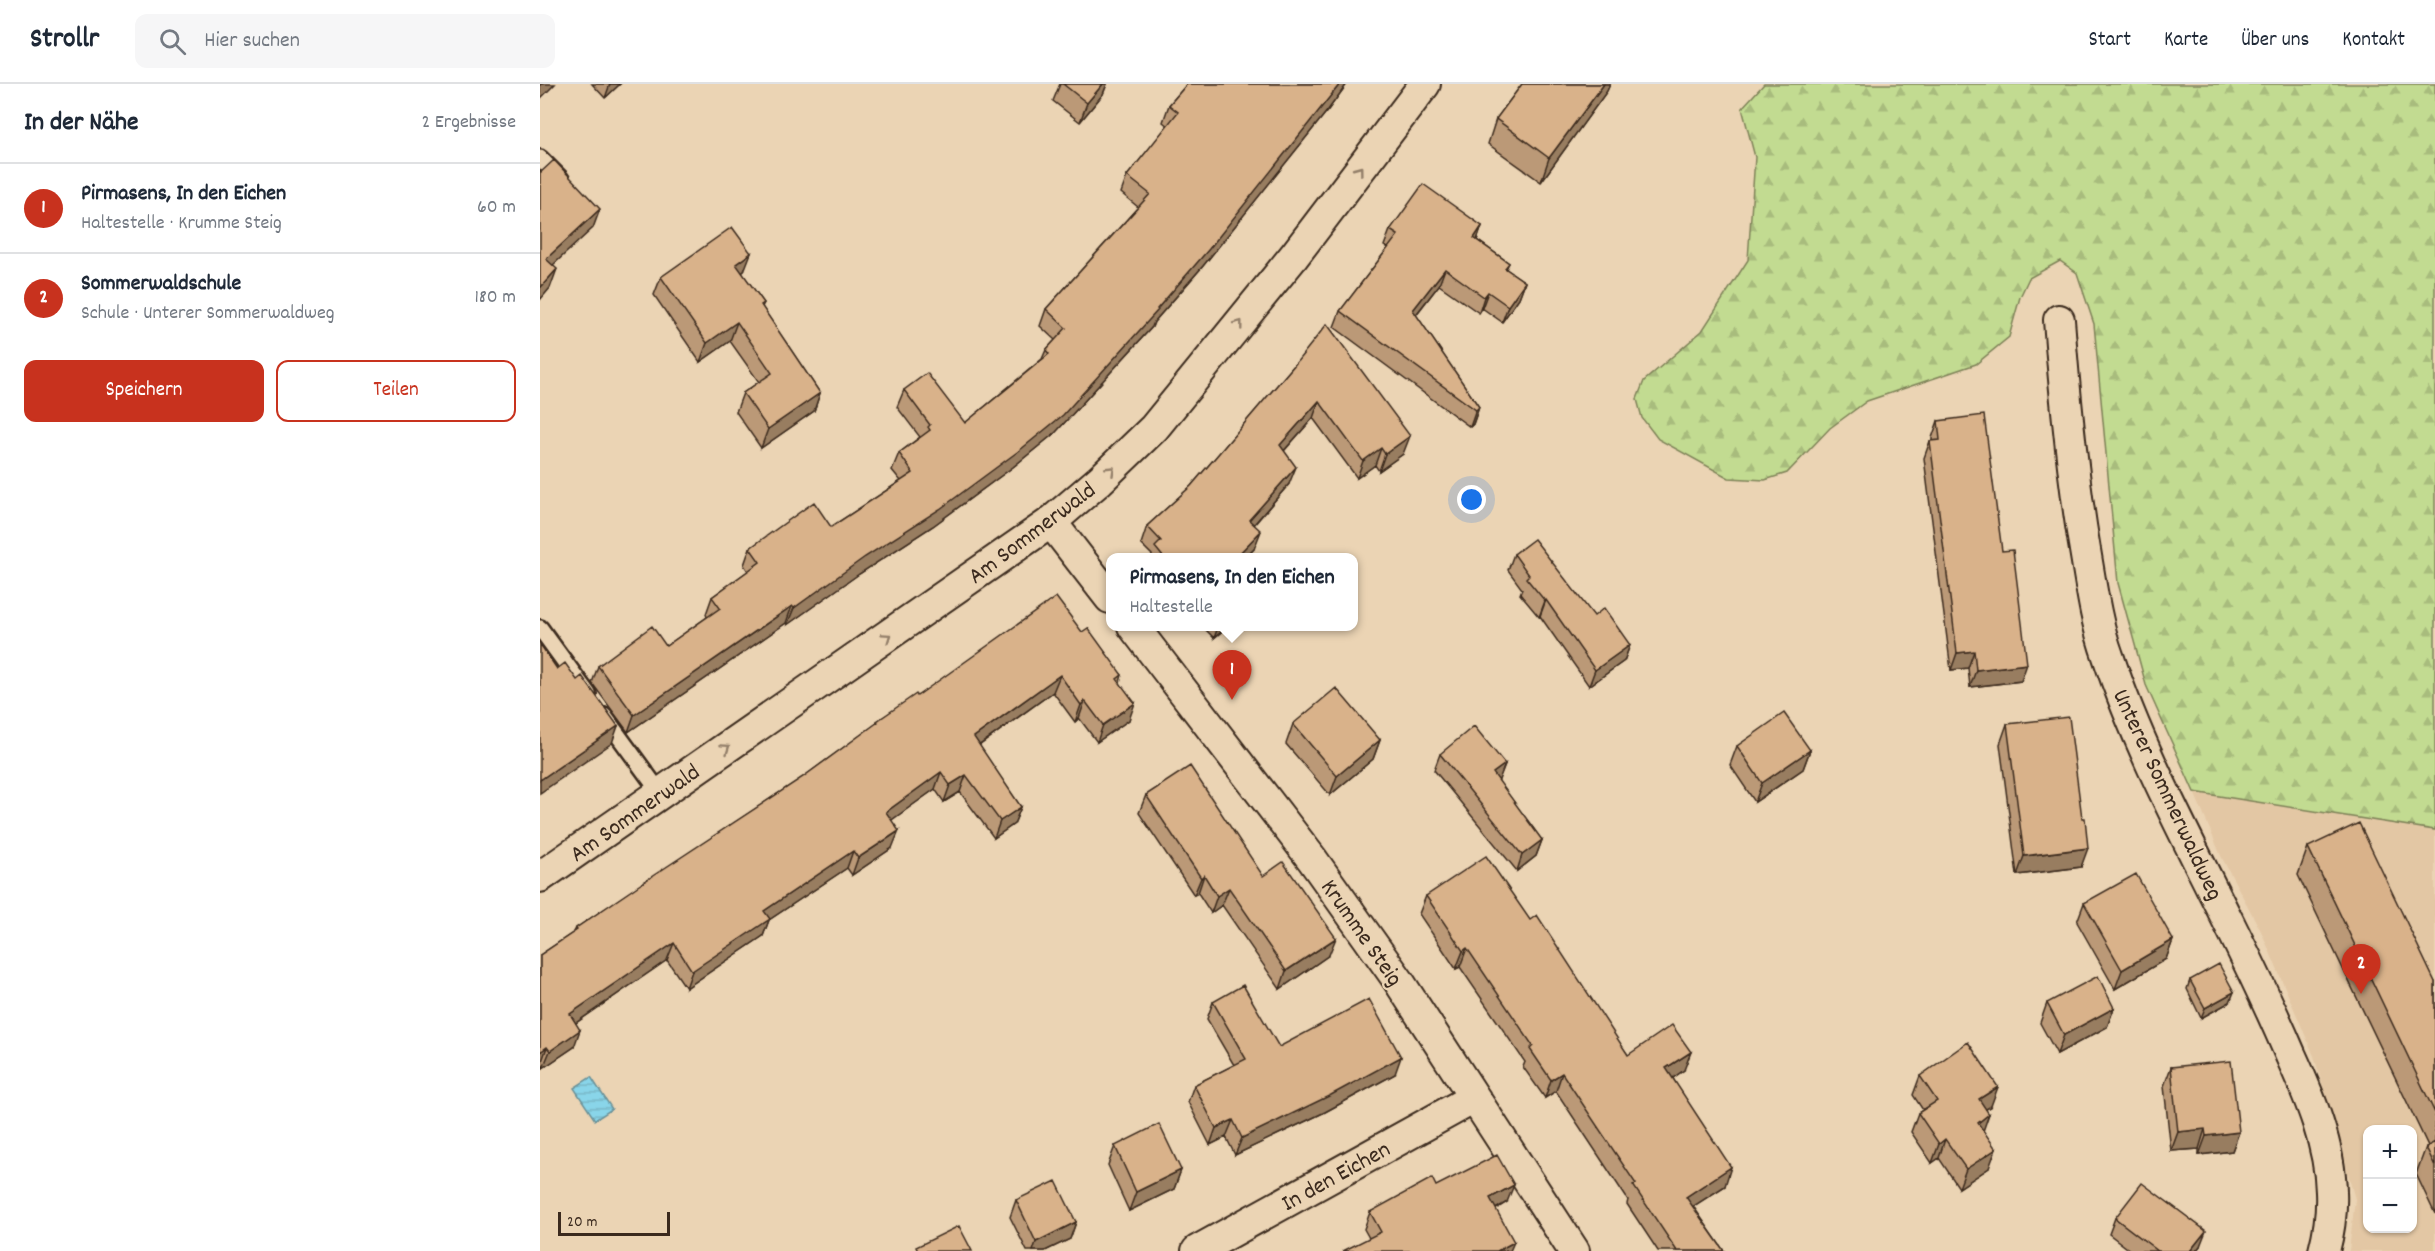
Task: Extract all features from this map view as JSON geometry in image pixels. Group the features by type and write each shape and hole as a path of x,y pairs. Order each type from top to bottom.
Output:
{"street":[{"name":"Am Sommerwald","path":"540,877 1051,522 1100,480 1154,428 1294,256 1425,84"},
{"name":"Unterer Sommerwaldweg","path":"2059,320 2066,414 2077,505 2107,655 2145,748 2267,1000 2311,1102 2325,1149 2332,1191 2330,1226 2324,1251"},
{"path":"1051,522 1106,593"},
{"name":"Krumme Steig","path":"1136,631 1312,859 1398,980 1574,1251"},
{"name":"In den Eichen","path":"1197,1251 1474,1098"}],"lane":[{"path":"540,158 572,190"},
{"path":"540,628 661,794"}],"shaded area":[{"path":"2194,792 2435,830 2435,1251 2349,1251 2355,1199 2314,1056 2261,931 2221,856"}],"green space":[{"path":"1764,84 2435,84 2435,830 2194,792 2146,685 2118,583 2094,324 2077,273 2060,261 2029,278 2020,297 2009,337 1976,364 1867,401 1830,428 1787,473 1765,480 1729,478 1658,439 1642,418 1637,399 1644,381 1702,331 1748,260 1755,157 1742,108"}],"water":[{"path":"591,1077 612,1109 595,1120 574,1088"}],"building":[{"path":"1063,84 1103,84 1087,103"},
{"path":"1187,84 1340,84 1158,310 1063,415 940,509 865,557 794,608 792,606 634,715 598,666 652,626 666,646 720,608 712,597 760,562 750,548 814,502 831,527 913,473 899,453 930,430 928,427 930,425 904,390 927,373 965,423 1049,354 1046,350 1066,328 1046,309 1150,194 1127,176 1178,112 1169,105"},
{"path":"1522,84 1604,84 1549,158 1496,119"},
{"path":"554,160 600,209 546,259 557,269 540,288 540,173"},
{"path":"1423,184 1482,226 1474,238 1509,263 1505,268 1525,282 1508,306 1488,292 1484,297 1445,269 1413,310 1479,407 1476,410 1340,311 1398,235 1390,230"},
{"path":"732,227 751,253 736,264 764,303 761,305 820,393 768,429 743,393 772,373 737,322 707,343 661,277"},
{"path":"1327,324 1410,436 1385,454 1381,448 1363,461 1319,401 1280,445 1296,467 1249,520 1261,531 1240,553 1160,553 1155,547 1161,541 1147,526 1191,486"},
{"path":"1984,415 2002,551 2013,550 2027,664 1976,670 1974,651 1957,653 1930,441 1940,440 1938,421"},
{"path":"1534,539 1594,616 1604,608 1630,645 1595,670 1546,600 1526,578 1529,575 1514,554"},
{"path":"1056,597 1082,632 1088,628 1122,675 1117,679 1135,703 1103,725 1085,701 1081,705 1060,675 974,737 1021,807 1000,821 966,775 950,785 941,772 886,812 899,831 858,858 853,851 764,911 770,919 692,971 674,943 570,1014 580,1030 550,1051 547,1047 540,1052 540,955 648,879 803,777 877,721 916,694 917,696"},
{"path":"540,644 557,669 565,663 577,680 582,676 618,726 540,780"},
{"path":"1336,688 1380,740 1337,776 1293,724"},
{"path":"1784,713 1810,750 1762,783 1737,746"},
{"path":"2069,717 2088,848 2024,856 2007,724"},
{"path":"1474,726 1505,764 1493,773 1542,840 1522,855 1440,754"},
{"path":"1190,766 1263,876 1283,862 1336,938 1286,971 1229,888 1217,896 1204,875 1201,878 1146,795"},
{"path":"2359,823 2435,982 2435,1113 2308,847"},
{"path":"1486,856 1530,920 1537,915 1628,1055 1672,1025 1691,1052 1666,1068 1731,1167 1686,1197 1724,1251 1677,1251 1633,1185 1636,1184 1562,1073 1551,1080 1530,1049 1533,1046 1467,948 1463,951 1426,896"},
{"path":"2136,874 2173,940 2122,970 2084,903"},
{"path":"2219,964 2234,992 2205,1008 2190,980"},
{"path":"2098,976 2114,1008 2064,1035 2047,1003"},
{"path":"1243,985 1279,1047 1369,999 1401,1057 1331,1095 1242,1138 1233,1120 1216,1128 1194,1085 1246,1059 1213,1002"},
{"path":"1968,1042 1998,1087 1979,1099 1989,1114 1978,1123 1996,1149 1966,1169 1945,1139 1939,1144 1918,1113 1937,1101 1920,1076"},
{"path":"2231,1061 2239,1132 2206,1136 2205,1129 2178,1132 2171,1067"},
{"path":"1159,1124 1181,1170 1136,1192 1115,1146"},
{"path":"2435,1142 2435,1166 2426,1147"},
{"path":"1497,1155 1514,1185 1490,1198 1514,1242 1497,1251 1343,1251 1381,1232 1370,1212 1432,1178 1436,1186"},
{"path":"1056,1181 1076,1222 1036,1242 1016,1200"},
{"path":"2142,1183 2206,1231 2190,1251 2158,1251 2115,1218"},
{"path":"959,1226 972,1251 918,1251 916,1247"}],"place":[{"name":"Pirmasens, In den Eichen","path":"1232,700"},
{"name":"Sommerwaldschule","path":"2361,994"}]}
